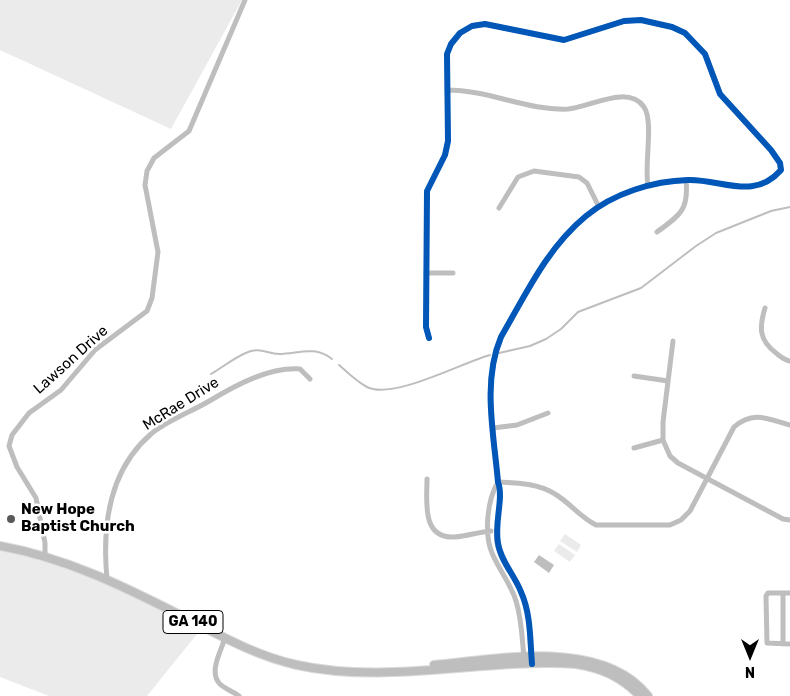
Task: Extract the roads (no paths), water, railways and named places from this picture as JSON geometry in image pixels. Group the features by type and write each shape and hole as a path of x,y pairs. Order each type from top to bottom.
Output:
{"main road":[{"name":"GA 140","path":"0,546 45,556 107,579 265,656 297,665 355,672 575,658 600,663 629,678 648,696"},
{"name":"GA 140","path":"528,661 593,667 620,679 640,696"}],"street":[{"name":"Lawson Drive","path":"45,556 36,498 17,467 9,446 12,435 29,413 61,390 95,350 147,312 152,298 158,252 147,196 147,171 154,158 189,131 245,0"},
{"path":"429,338 426,327 427,191 445,155 448,141 447,54 451,44 460,33 472,26 485,24 564,40 624,21 641,20 672,27 685,34 705,54 720,94 771,150 780,163 781,170 776,176 746,189 718,182 686,180 648,186 599,207 587,215 556,245 501,337 492,369 493,428 498,482 501,491 496,531 499,549 524,599 529,624 528,661"},
{"path":"447,90 467,90 544,108 568,109 615,97 634,98 642,104 649,122 646,156 648,186"},
{"path":"499,208 518,177 534,172 580,177 586,183 599,207"},
{"path":"657,232 678,217 684,209 687,203 686,180"},
{"path":"426,273 453,273"},
{"path":"766,308 760,326 764,342 781,357 790,361"},
{"path":"673,341 663,440 670,456 678,463 708,480 783,519 790,520"},
{"name":"McRae Drive","path":"107,579 105,560 109,507 125,464 151,434 232,387 278,370 300,369 310,379"},
{"path":"634,376 668,381"},
{"path":"493,428 517,424 548,413"},
{"path":"498,482 517,483 546,489 556,494 585,520 596,525 670,525 681,520 690,511 708,480 734,427 746,417 765,418 790,425"},
{"path":"634,448 663,440"},
{"path":"427,479 426,513 428,521 437,533 454,537 496,531"},
{"path":"498,482 493,490 488,532 492,554 514,593 528,661"},
{"path":"790,593 768,593 766,596 767,643 790,644"},
{"path":"783,593 783,644"},
{"path":"226,638 215,668 215,676 220,683 239,696"}],"waterway":[{"path":"499,353 530,346 546,339 561,329 578,312 641,288 716,233 771,211 790,207"},
{"path":"211,374 238,357 260,350 275,354 312,351 319,352 332,359"},
{"path":"339,365 363,385 379,390 410,385 490,355"}],"place":[{"name":"New Hope Baptist Church","path":"11,519"}]}
